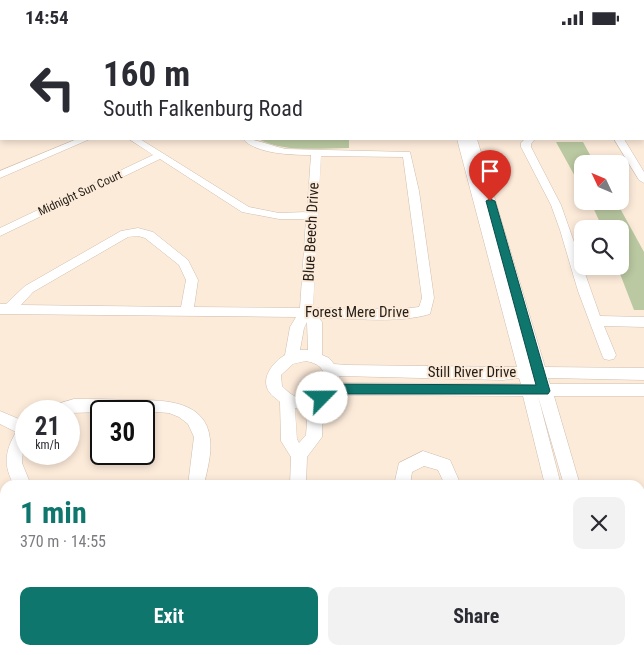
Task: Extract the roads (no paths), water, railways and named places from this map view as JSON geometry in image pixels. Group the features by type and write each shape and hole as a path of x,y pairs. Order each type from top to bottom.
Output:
{"street":[{"path":"0,175 83,140"},
{"path":"136,140 246,210 279,216 312,215"},
{"name":"Forest Mere Drive","path":"4,309 402,314 425,311 428,298 414,191 406,154 286,152 268,148 250,140"},
{"path":"462,140 484,201 532,373 552,480"},
{"path":"472,140 484,201"},
{"path":"529,140 526,143 526,147 556,205 566,230 584,291 609,355"},
{"path":"620,140 644,181"},
{"name":"Blue Beech Drive","path":"292,357 297,327 306,313 316,152"},
{"name":"Midnight Sun Court","path":"0,232 161,155"},
{"path":"4,309 29,289 54,273 125,234 138,232 149,235 184,263 192,280 187,310"},
{"name":"Blue Beech Drive","path":"306,313 315,323 315,357"},
{"path":"597,321 644,322"},
{"path":"307,355 315,357 327,363 331,369 333,382 331,389 316,401 296,403 287,400 275,389 273,381 278,367 292,357 307,355"},
{"name":"Still River Drive","path":"331,369 347,371 494,374 644,374"},
{"name":"Still River Drive","path":"331,389 644,389"},
{"path":"536,390 570,480"},
{"path":"287,400 289,441 299,455 298,480"},
{"path":"299,455 314,437 316,401"},
{"path":"80,405 170,407 181,410 193,417 203,435 197,480"},
{"path":"0,417 15,424"},
{"path":"15,448 12,461 20,480"},
{"path":"403,480 405,468 423,458 444,465 451,480"}]}
